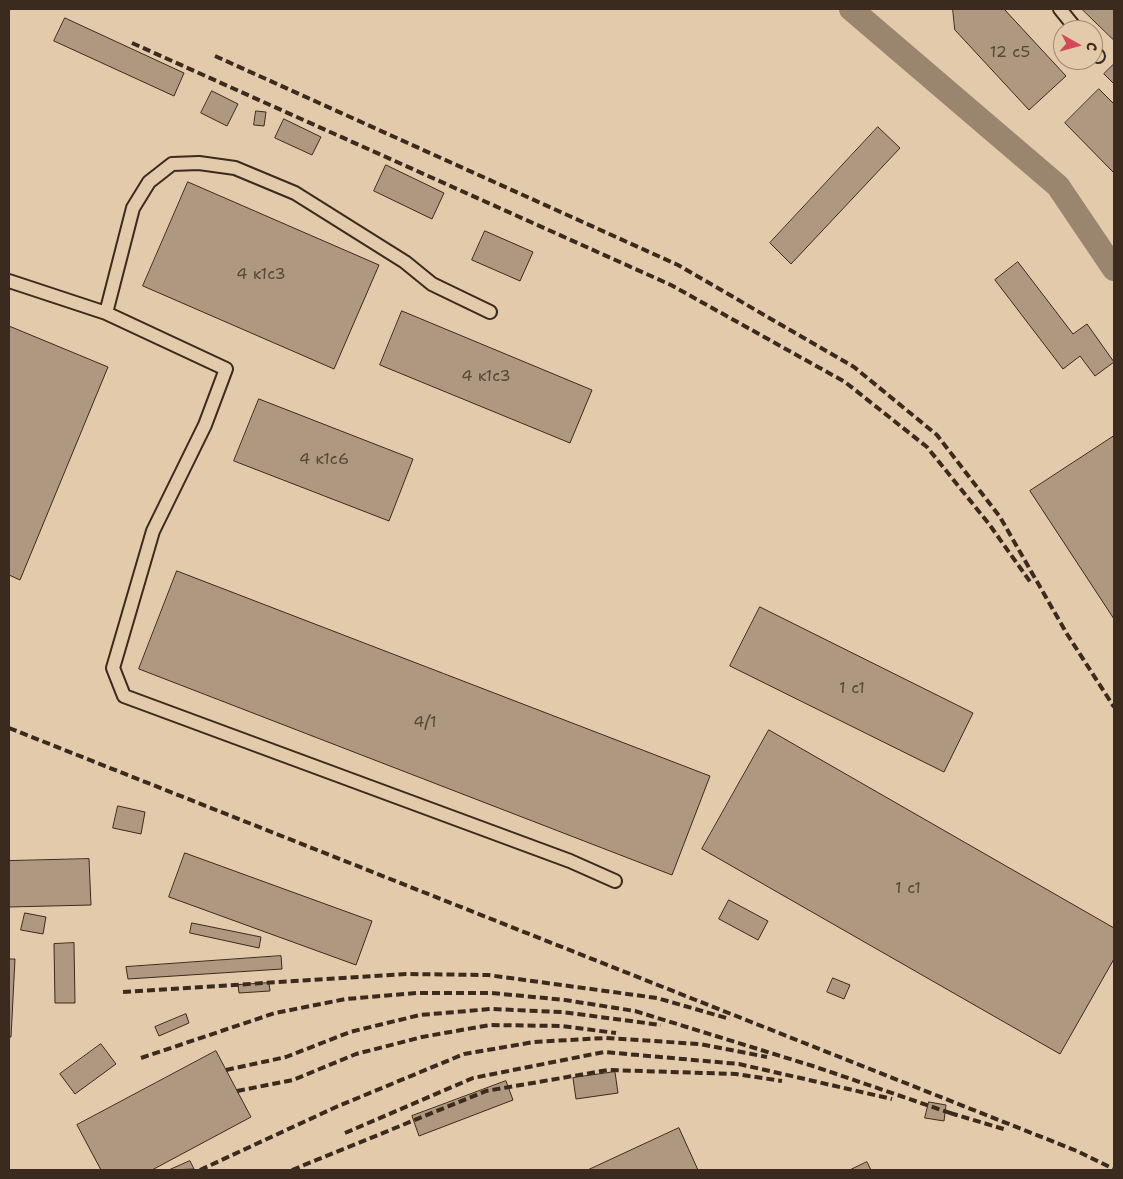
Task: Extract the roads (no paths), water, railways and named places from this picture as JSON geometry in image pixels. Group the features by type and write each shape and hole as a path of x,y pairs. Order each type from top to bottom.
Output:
{"lane":[{"path":"1060,9 1069,20"},
{"path":"106,313 133,208 149,182 172,164 199,163 235,168 295,193 405,262 432,284 490,312"},
{"path":"9,281 106,313 226,369 205,425 153,531 113,668 124,696 570,861 615,881"}],"waterway":[{"path":"851,9 1058,186 1114,269"}],"railway":[{"path":"132,43 671,285 845,382 927,447 989,524 1031,583"},
{"path":"215,56 678,265 854,367 937,435 1000,517 1067,634 1114,707"},
{"path":"9,728 1077,1151 1114,1169"},
{"path":"123,992 406,974 488,975 657,998 730,1019"},
{"path":"141,1058 275,1013 346,999 417,993 492,993 565,1000 635,1011 816,1067 956,1115"},
{"path":"226,1070 286,1057 350,1032 420,1015 491,1009 562,1012 661,1025"},
{"path":"237,1091 293,1080 356,1054 422,1037 490,1025 561,1026 616,1033"},
{"path":"200,1170 336,1107 464,1054 534,1042 605,1038 700,1044 767,1057"},
{"path":"345,1133 473,1078 604,1052 739,1064 892,1099"},
{"path":"292,1170 486,1091 608,1070 736,1074 782,1081"},
{"path":"950,1113 1007,1130"}]}
